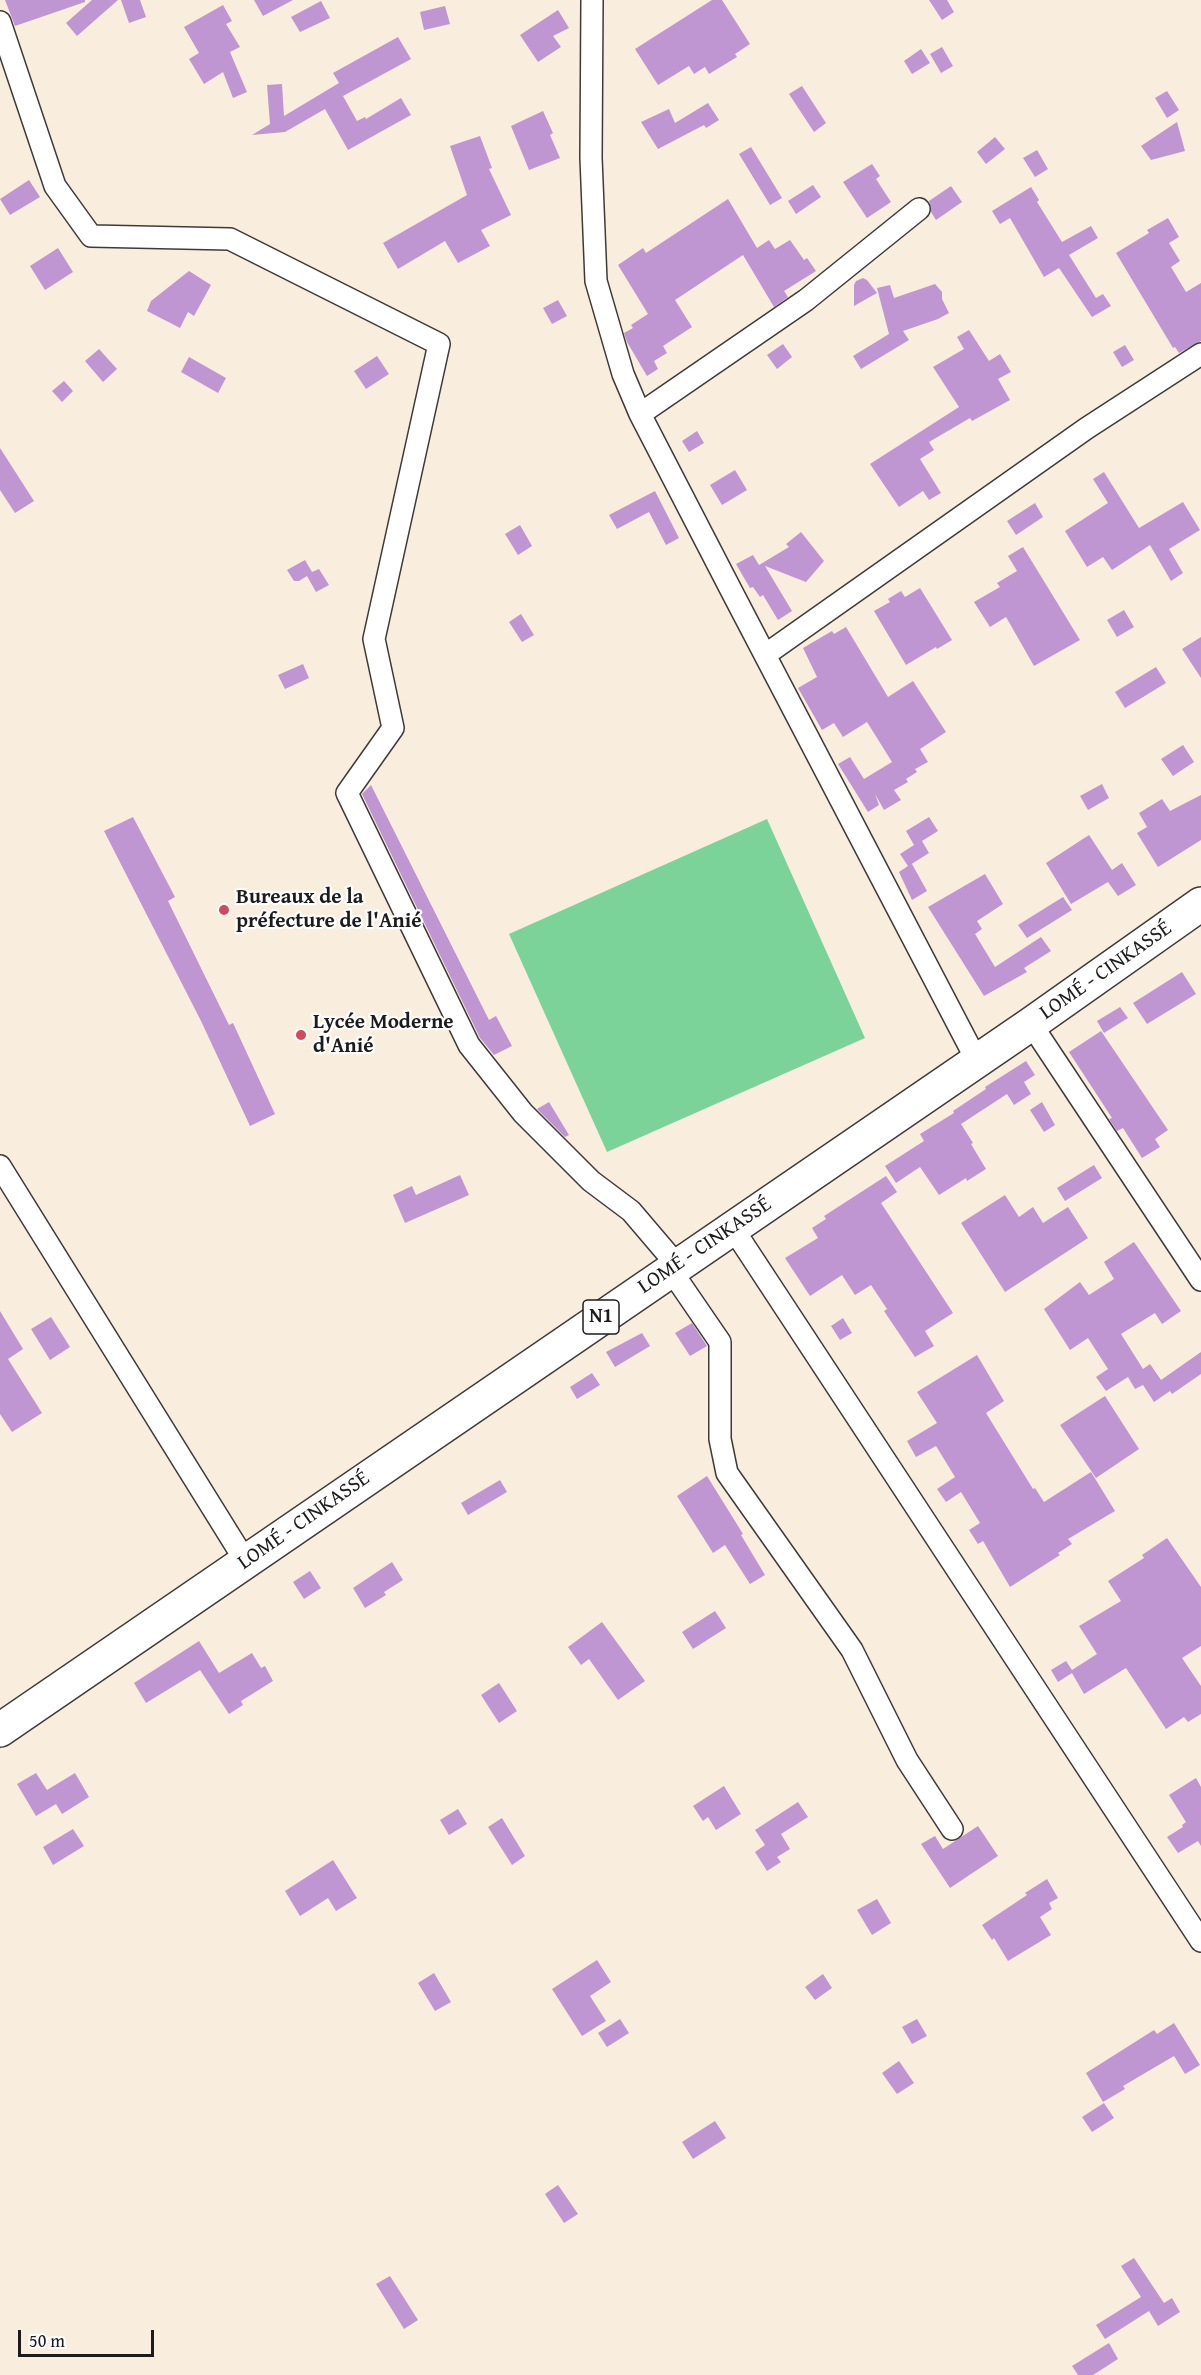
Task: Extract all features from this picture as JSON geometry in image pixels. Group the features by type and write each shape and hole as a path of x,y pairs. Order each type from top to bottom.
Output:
{"highway":[{"name":"LOMÉ - CINKASSÉ","path":"0,1730 1031,1024 1201,904"}],"street":[{"path":"592,0 591,158 596,281 623,374 640,414 977,1061"},
{"path":"0,22 55,186 91,236 230,239 439,344 374,639 393,728 347,793 470,1045 523,1113 591,1181 631,1211 673,1267 720,1342 720,1439 727,1473 852,1650 907,1760 952,1829"},
{"path":"640,414 806,300 919,209"},
{"path":"765,655 1087,428 1201,354"},
{"path":"1031,1024 1201,1281"},
{"path":"0,1166 246,1562"},
{"path":"732,1227 1201,1941"}],"green space":[{"path":"767,819 865,1038 607,1152 509,934"}],"building":[{"path":"5,0 85,0 85,2 15,26"},
{"path":"92,0 118,0 77,36 66,23"},
{"path":"121,0 140,0 146,17 129,23"},
{"path":"254,0 293,0 263,16"},
{"path":"712,0 722,0 750,44 735,54 737,57 709,74 705,67 694,74 689,66 658,85 635,49"},
{"path":"929,0 947,0 954,12 942,20"},
{"path":"321,1 330,18 300,32 291,17"},
{"path":"223,5 232,21 226,24 240,47 230,52 247,92 233,98 223,72 204,84 189,59 199,53 184,27"},
{"path":"445,6 450,24 424,30 420,12"},
{"path":"558,10 569,28 553,36 561,47 538,62 520,35"},
{"path":"398,37 411,59 343,96 357,121 365,117 366,119 401,98 411,115 348,150 325,109 285,132 252,135 270,124 267,85 282,84 284,116 339,83 333,73"},
{"path":"942,47 953,66 941,73 930,54"},
{"path":"921,49 930,63 912,74 904,61"},
{"path":"802,86 826,123 814,132 789,94"},
{"path":"1167,91 1179,110 1167,118 1155,98"},
{"path":"708,103 719,120 706,128 704,125 658,149 641,122 669,109 675,123"},
{"path":"543,111 553,133 550,135 560,158 529,170 511,126"},
{"path":"1177,122 1185,151 1151,160 1141,146"},
{"path":"480,136 492,168 489,169 511,215 481,230 490,246 458,263 445,241 398,269 383,243 467,195 450,146"},
{"path":"995,137 1005,149 986,164 977,152"},
{"path":"751,147 782,198 770,205 739,154"},
{"path":"1037,150 1048,169 1035,177 1023,158"},
{"path":"872,164 880,176 876,179 891,202 867,218 843,182"},
{"path":"29,180 40,197 10,215 0,199"},
{"path":"813,185 821,197 796,214 788,201"},
{"path":"951,186 962,202 936,220 931,212 929,201"},
{"path":"1031,187 1039,200 1037,202 1062,242 1091,226 1098,238 1069,255 1096,298 1103,294 1111,306 1092,317 1059,268 1044,277 1010,218 1000,224 992,211"},
{"path":"728,199 757,248 769,240 775,249 790,240 804,260 807,258 816,271 784,291 788,297 774,307 743,255 675,300 692,327 663,346 667,353 654,361 658,369 647,376 624,333 633,328 631,325 648,314 618,265 643,248 646,253"},
{"path":"1168,218 1179,237 1169,243 1180,261 1171,267 1186,292 1201,283 1201,341 1179,353 1175,347 1173,348 1116,253 1149,233 1147,230"},
{"path":"58,248 73,272 45,290 30,266"},
{"path":"189,271 211,285 194,316 188,312 180,328 147,311 151,301"},
{"path":"863,278 877,293 854,306 854,285 856,281"},
{"path":"935,284 942,292 942,299 949,313 903,331 909,340 861,369 853,356 889,334 877,288 890,285 894,298"},
{"path":"558,300 567,316 552,324 543,308"},
{"path":"969,330 989,361 1000,354 1011,372 998,379 1010,400 972,421 970,418 929,442 934,450 920,459 941,493 929,500 923,491 899,507 870,464 959,407 933,367 964,349 957,337"},
{"path":"783,344 792,357 777,369 767,355"},
{"path":"1125,345 1134,360 1122,367 1113,352"},
{"path":"99,349 117,369 103,382 85,361"},
{"path":"377,356 389,374 366,389 354,371"},
{"path":"189,357 226,378 218,393 181,372"},
{"path":"64,381 73,391 62,402 52,391"},
{"path":"697,431 704,443 689,452 682,441"},
{"path":"0,448 34,501 15,513 0,490"},
{"path":"735,470 747,490 722,505 710,485"},
{"path":"1104,472 1139,528 1183,502 1200,530 1169,549 1183,573 1171,581 1150,545 1112,570 1103,557 1087,567 1065,531 1108,503 1093,479"},
{"path":"655,491 679,538 666,545 649,512 617,529 609,515"},
{"path":"1035,503 1043,517 1016,535 1007,521"},
{"path":"520,525 532,546 518,555 505,534"},
{"path":"801,532 824,561 806,582 765,566 792,611 778,620 763,595 760,597 753,587 750,588 736,564 753,555 759,565 789,547 786,544"},
{"path":"1023,547 1080,640 1034,666 1006,617 990,627 974,602 1000,587 997,583 1017,571 1008,556"},
{"path":"305,560 312,572 319,569 329,585 316,592 307,576 294,581 287,570"},
{"path":"920,588 952,640 906,665 874,611 890,602 888,599 901,591 905,597"},
{"path":"1124,610 1134,627 1117,637 1107,620"},
{"path":"521,614 534,635 522,642 509,622"},
{"path":"846,627 888,697 913,681 946,732 920,749 928,762 915,769 917,772 906,779 908,782 894,790 901,800 884,810 875,794 879,805 868,812 838,764 850,757 864,779 892,762 867,722 843,737 834,723 822,730 798,688 817,677 803,648 832,631 834,634"},
{"path":"1201,637 1201,678 1182,649"},
{"path":"303,664 309,678 285,689 278,675"},
{"path":"1156,667 1166,683 1125,708 1115,692"},
{"path":"1183,745 1194,762 1173,776 1161,759"},
{"path":"1102,784 1109,798 1088,810 1080,796"},
{"path":"371,785 489,1020 496,1016 512,1046 494,1055 480,1038 362,794"},
{"path":"1201,795 1201,840 1158,867 1137,833 1147,827 1139,813 1162,799 1170,811"},
{"path":"133,817 175,897 168,901 229,1025 233,1023 275,1114 250,1126 201,1021 104,831"},
{"path":"929,817 938,831 922,841 929,853 910,865 912,864 927,891 912,900 899,872 908,866 900,854 914,845 906,831"},
{"path":"1089,835 1112,870 1122,863 1136,885 1118,896 1108,882 1071,904 1046,863"},
{"path":"985,874 1003,904 977,921 982,929 975,934 995,967 1041,937 1051,951 1024,968 1027,972 984,996 928,907"},
{"path":"1063,897 1072,910 1027,938 1018,925"},
{"path":"1182,972 1196,994 1147,1024 1133,1003"},
{"path":"1120,1007 1128,1018 1104,1033 1097,1021"},
{"path":"1101,1031 1168,1130 1155,1139 1160,1147 1142,1158 1123,1128 1117,1131 1109,1119 1112,1118 1069,1052"},
{"path":"1026,1061 1035,1075 1024,1082 1031,1094 1014,1105 1007,1094 961,1124 986,1169 967,1181 966,1178 939,1195 920,1167 896,1183 885,1166 924,1141 920,1134 954,1113 953,1111 986,1089 985,1087"},
{"path":"549,1102 569,1135 565,1137 537,1109"},
{"path":"1042,1102 1055,1125 1044,1132 1030,1110"},
{"path":"1094,1165 1102,1178 1065,1201 1057,1188"},
{"path":"460,1175 469,1195 405,1223 393,1195 412,1186 416,1195"},
{"path":"886,1176 897,1192 881,1203 953,1313 925,1331 934,1346 915,1357 884,1311 887,1309 871,1285 855,1295 842,1275 810,1296 785,1258 818,1238 812,1228 826,1219 824,1216"},
{"path":"1005,1195 1019,1217 1033,1207 1043,1223 1068,1207 1088,1238 1005,1292 961,1223"},
{"path":"1134,1242 1181,1311 1162,1324 1155,1313 1121,1334 1143,1369 1150,1364 1161,1380 1201,1352 1201,1374 1172,1394 1170,1391 1154,1402 1143,1385 1135,1389 1128,1377 1106,1391 1096,1377 1108,1369 1088,1338 1070,1350 1044,1309 1080,1282 1089,1295 1114,1279 1104,1262"},
{"path":"0,1311 23,1349 8,1359 42,1413 12,1432 0,1414"},
{"path":"51,1317 70,1347 50,1360 31,1329"},
{"path":"843,1318 852,1333 840,1340 831,1326"},
{"path":"692,1323 707,1346 690,1356 675,1333"},
{"path":"642,1333 650,1346 615,1367 606,1352"},
{"path":"977,1355 1004,1401 986,1413 1033,1489 1035,1488 1044,1502 1091,1472 1115,1511 1068,1539 1072,1544 1058,1553 1060,1555 1010,1587 983,1541 978,1544 969,1530 980,1523 961,1492 946,1502 937,1489 955,1477 936,1446 916,1457 907,1441 937,1423 917,1392"},
{"path":"592,1373 600,1385 577,1399 570,1387"},
{"path":"1105,1396 1139,1449 1096,1478 1060,1425"},
{"path":"707,1476 765,1575 750,1584 725,1545 713,1553 677,1496"},
{"path":"500,1480 507,1492 468,1515 461,1503"},
{"path":"1167,1538 1201,1587 1201,1646 1182,1658 1201,1686 1201,1714 1188,1722 1184,1717 1166,1729 1126,1668 1084,1694 1072,1673 1058,1682 1051,1670 1066,1661 1072,1670 1097,1654 1079,1626 1121,1601 1108,1581 1144,1558 1142,1555"},
{"path":"392,1562 403,1580 384,1592 386,1595 365,1608 353,1588"},
{"path":"310,1571 321,1588 304,1599 293,1582"},
{"path":"715,1611 726,1628 693,1649 682,1632"},
{"path":"602,1622 645,1681 618,1700 589,1659 581,1665 568,1647"},
{"path":"199,1641 219,1673 252,1653 261,1668 265,1666 273,1681 241,1701 243,1705 229,1714 200,1670 146,1703 134,1683"},
{"path":"499,1683 517,1711 499,1723 481,1695"},
{"path":"36,1773 47,1790 75,1773 89,1797 62,1814 56,1804 36,1816 17,1784"},
{"path":"1196,1778 1201,1787 1201,1846 1198,1841 1178,1853 1167,1837 1183,1827 1182,1825 1186,1822 1169,1795"},
{"path":"724,1786 741,1814 716,1830 708,1817 703,1821 693,1806"},
{"path":"798,1802 808,1817 781,1834 790,1849 777,1857 781,1862 767,1871 755,1852 765,1845 755,1830"},
{"path":"458,1809 467,1824 449,1835 440,1820"},
{"path":"502,1818 525,1856 512,1865 488,1827"},
{"path":"978,1826 998,1856 950,1888 921,1844 935,1836 943,1849"},
{"path":"73,1829 84,1846 53,1865 43,1847"},
{"path":"333,1860 357,1898 336,1911 328,1898 300,1916 285,1891"},
{"path":"1047,1879 1058,1898 1049,1903 1052,1909 1040,1917 1051,1935 1008,1961 994,1938 992,1940 982,1925"},
{"path":"877,1899 891,1923 872,1935 857,1910"},
{"path":"597,1960 611,1982 590,1996 606,2021 582,2036 552,1989"},
{"path":"434,1973 451,2002 435,2011 418,1983"},
{"path":"823,1974 832,1988 815,2000 805,1987"},
{"path":"620,2019 629,2033 607,2047 598,2033"},
{"path":"917,2019 927,2036 912,2044 902,2027"},
{"path":"1174,2023 1200,2065 1185,2074 1174,2056 1123,2086 1125,2089 1103,2102 1086,2073 1154,2030 1157,2034"},
{"path":"899,2061 914,2083 897,2094 882,2073"},
{"path":"1104,2103 1114,2118 1092,2132 1082,2117"},
{"path":"715,2121 726,2138 693,2159 682,2142"},
{"path":"558,2185 578,2214 564,2223 545,2194"},
{"path":"1134,2258 1164,2303 1172,2298 1180,2312 1158,2326 1149,2311 1105,2339 1096,2325 1141,2297 1121,2266"},
{"path":"390,2276 418,2320 404,2329 376,2284"},
{"path":"1109,2343 1118,2359 1093,2375 1078,2375 1072,2366"}],"place":[{"name":"Bureaux de la préfecture de l'Anié","path":"224,910"},
{"name":"Lycée Moderne d'Anié","path":"301,1035"}]}
